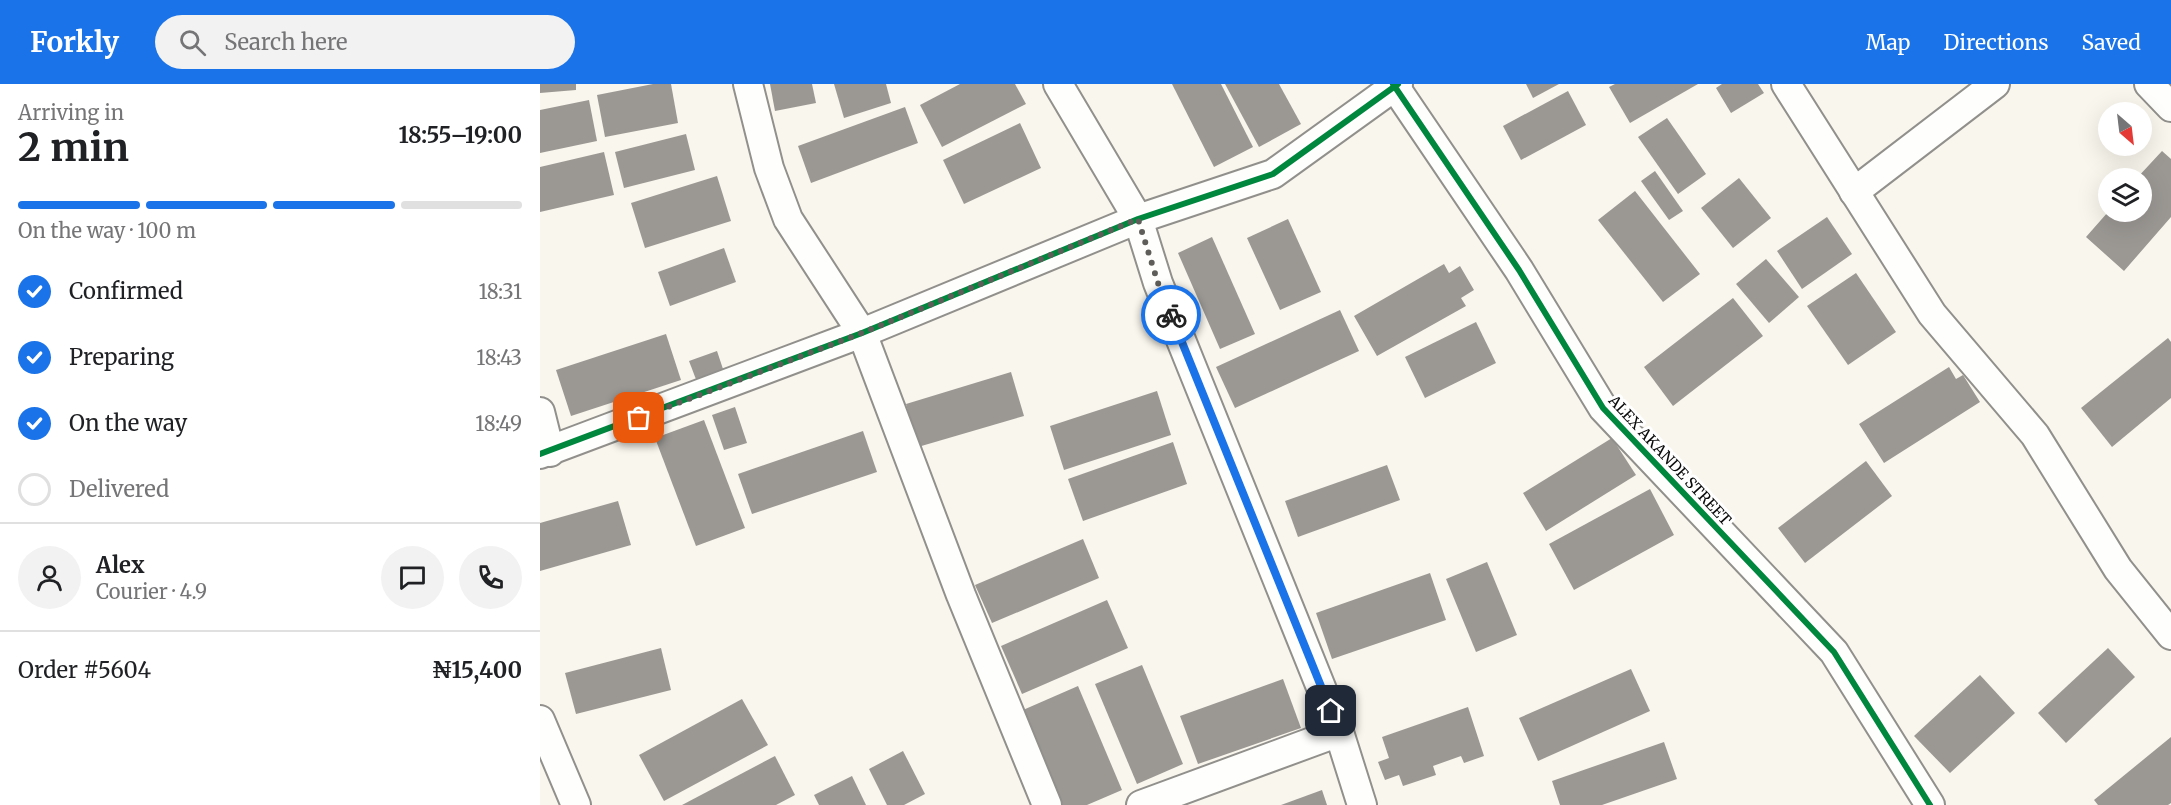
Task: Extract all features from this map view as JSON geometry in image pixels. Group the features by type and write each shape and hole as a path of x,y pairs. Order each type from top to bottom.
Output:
{"street":[{"path":"748,84 769,168 788,219 862,333 961,596 1047,805"},
{"path":"1058,84 1138,219 1158,283 1339,732 1362,805"},
{"path":"1786,84 1932,314 2035,435 2118,569 2171,635"},
{"path":"1854,192 1995,84"},
{"path":"2149,84 2171,107"},
{"path":"540,412 545,453 862,333 1138,219 1273,174 1395,85"},
{"name":"ALEX AKANDE STREET","path":"1395,85 1519,270 1603,408 1834,652 1930,805"},
{"path":"540,720 576,805"},
{"path":"1141,805 1339,732"}],"building":[{"path":"540,84 576,84 576,90 540,93"},
{"path":"653,84 671,84 678,123 605,137 597,95"},
{"path":"770,84 812,84 816,103 775,111"},
{"path":"834,84 886,84 891,103 844,118"},
{"path":"960,84 1015,84 1026,104 942,147 920,105"},
{"path":"1172,84 1221,84 1253,147 1214,167"},
{"path":"1225,84 1279,84 1301,124 1259,147"},
{"path":"1526,84 1559,84 1533,98"},
{"path":"1615,84 1698,84 1630,123 1609,87"},
{"path":"1722,84 1758,84 1764,93 1731,113 1716,88"},
{"path":"1568,91 1586,125 1521,160 1503,126"},
{"path":"589,100 597,141 540,153 540,110"},
{"path":"905,107 918,143 811,183 798,146"},
{"path":"1667,118 1706,174 1678,194 1638,137"},
{"path":"1020,123 1041,168 964,204 943,160"},
{"path":"686,134 695,170 624,188 615,152"},
{"path":"2162,151 2171,159 2171,217 2124,271 2086,237 2099,222 2152,222 2152,168 2146,168"},
{"path":"604,152 614,195 540,212 540,167"},
{"path":"1655,171 1683,211 1669,220 1641,181"},
{"path":"717,176 731,221 645,248 631,203"},
{"path":"1739,178 1771,218 1733,248 1701,208"},
{"path":"1635,191 1700,274 1663,302 1598,220"},
{"path":"1827,217 1852,254 1802,289 1777,251"},
{"path":"1288,219 1321,292 1280,310 1247,238"},
{"path":"1212,237 1255,334 1220,349 1178,253"},
{"path":"724,248 736,282 670,306 658,272"},
{"path":"1766,259 1799,297 1769,323 1736,284"},
{"path":"1444,264 1449,273 1460,266 1474,290 1461,298 1466,306 1377,356 1354,316"},
{"path":"1856,273 1896,332 1848,365 1807,306"},
{"path":"1733,298 1763,336 1673,406 1644,367"},
{"path":"1340,310 1359,351 1235,408 1216,367"},
{"path":"1476,322 1496,363 1425,398 1405,357"},
{"path":"666,334 681,380 571,416 556,370"},
{"path":"2168,338 2171,342 2171,398 2112,447 2081,408"},
{"path":"717,351 724,372 697,382 689,361"},
{"path":"1949,367 1956,379 1963,375 1980,402 1884,463 1859,424"},
{"path":"1011,372 1024,416 918,447 906,404"},
{"path":"1157,391 1171,435 1064,470 1050,426"},
{"path":"735,407 747,443 724,450 712,415"},
{"path":"704,420 745,528 696,546 655,438"},
{"path":"863,431 877,472 752,514 738,474"},
{"path":"1612,438 1636,475 1546,531 1523,493"},
{"path":"1173,442 1187,484 1083,521 1068,479"},
{"path":"1866,461 1892,496 1805,563 1778,528"},
{"path":"1387,465 1400,500 1298,537 1285,501"},
{"path":"1650,489 1674,535 1574,590 1549,544"},
{"path":"618,501 631,545 540,571 540,523"},
{"path":"1083,539 1099,578 992,623 975,585"},
{"path":"1487,562 1517,635 1476,652 1446,579"},
{"path":"1430,573 1446,620 1332,659 1316,613"},
{"path":"1107,600 1128,648 1022,694 1001,646"},
{"path":"661,648 671,690 576,714 565,673"},
{"path":"2108,648 2135,677 2066,743 2038,713"},
{"path":"1142,665 1183,764 1137,784 1095,684"},
{"path":"1631,669 1650,711 1538,761 1519,718"},
{"path":"1980,675 2015,713 1950,773 1914,736"},
{"path":"1283,679 1301,728 1198,764 1180,716"},
{"path":"1078,686 1122,790 1087,805 1063,805 1023,710"},
{"path":"742,699 768,745 664,801 639,755"},
{"path":"1468,707 1484,756 1464,763 1461,756 1433,766 1436,775 1403,786 1399,775 1385,780 1378,762 1389,758 1382,737"},
{"path":"2171,737 2171,803 2168,805 2098,805 2094,800"},
{"path":"1664,742 1677,779 1602,805 1560,805 1552,781"},
{"path":"903,751 925,794 904,805 887,805 869,769"},
{"path":"775,756 795,795 776,805 682,805"},
{"path":"852,776 866,805 819,805 814,795"},
{"path":"1322,790 1327,805 1281,805"}],"cycle path":[{"path":"1393,84 1519,270 1603,408 1834,652 1930,805"},
{"path":"540,454 862,333 1138,219 1273,174 1398,84"}],"way so far":[{"path":"639,418 862,333 1138,219 1158,283 1171,315"}],"route":[{"path":"1171,315 1331,711"}]}
